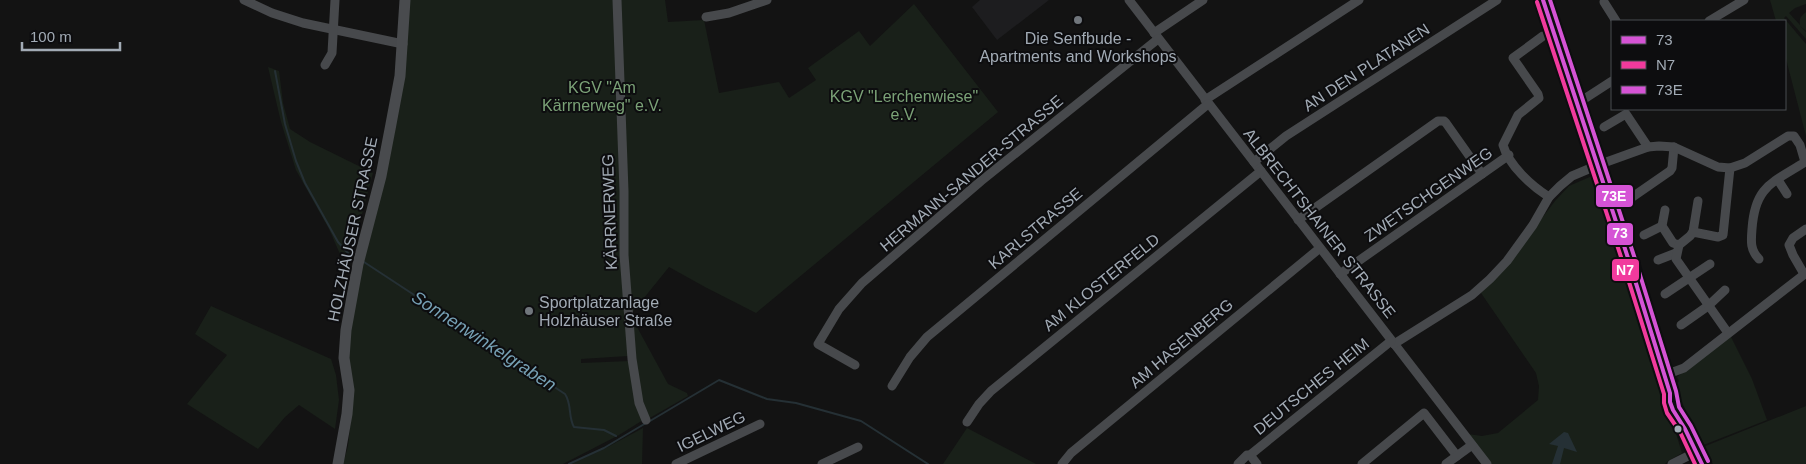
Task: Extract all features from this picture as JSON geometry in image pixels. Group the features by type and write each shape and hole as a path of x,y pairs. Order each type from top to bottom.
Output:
{"main road":[{"name":"HOLZHÄUSER STRASSE","path":"338,464 348,414 348,390 344,358 346,330 358,264 380,176 400,76 405,0"}],"street":[{"path":"244,0 272,13 304,23 403,44"},
{"path":"325,65 332,53 335,0"},
{"name":"KÄRRNERWEG","path":"616,0 624,191 624,255 632,359 639,404 646,420"},
{"path":"706,17 740,4 767,0"},
{"name":"ALBRECHTSHAINER STRASSE","path":"1129,0 1488,464"},
{"name":"HERMANN-SANDER-STRASSE","path":"855,365 818,344 839,310 862,283 1156,36 1204,0"},
{"name":"KARLSTRASSE","path":"892,386 910,357 927,338 1207,102 1359,0"},
{"name":"AN DEN PLATANEN","path":"1254,162 1286,136 1497,0"},
{"path":"1543,0 1578,103 1670,393 1682,415 1683,426 1702,464"},
{"path":"1711,20 1744,0"},
{"path":"1604,2 1615,20"},
{"path":"1543,36 1513,58 1539,98 1520,113 1503,145 1526,180 1549,197"},
{"path":"1578,103 1611,83"},
{"path":"1604,127 1626,114 1648,147"},
{"path":"1298,220 1438,121 1446,122 1482,174"},
{"path":"1630,198 1670,171 1674,147 1718,167 1730,168 1745,163 1788,136 1794,136 1800,145 1806,163 1778,180 1760,195 1754,213 1751,232 1752,248 1759,259"},
{"name":"DEUTSCHES HEIM","path":"1238,464 1247,455 1252,460 1393,342 1472,295 1507,261 1533,225 1549,197 1572,176 1648,147 1674,147"},
{"name":"ZWETSCHGENWEG","path":"1340,274 1508,155"},
{"path":"1693,232 1718,237 1723,235 1730,168"},
{"name":"AM KLOSTERFELD","path":"966,422 979,404 992,391 1261,171"},
{"path":"1778,180 1787,194"},
{"path":"1658,260 1677,249 1693,232 1698,201"},
{"path":"1665,210 1662,226 1677,249 1676,261 1728,333"},
{"path":"1644,235 1662,226"},
{"path":"1665,375 1684,368 1805,274 1793,255 1790,246 1794,238 1806,229"},
{"name":"AM HASENBERG","path":"1062,464 1071,453 1320,248"},
{"path":"1665,294 1710,264"},
{"path":"1681,325 1708,306 1725,290"},
{"path":"1362,464 1424,413 1457,456"},
{"name":"IGELWEG","path":"676,464 760,424"},
{"path":"1446,464 1472,445"},
{"path":"822,464 858,447"},
{"path":"1672,464 1696,452"}],"shaded area":[{"path":"980,0 1049,0 997,40 972,7"},
{"path":"1564,432 1568,433 1577,452 1564,448 1560,464 1552,464 1558,446 1549,444"}],"green space":[{"path":"410,0 665,0 668,22 704,20 719,93 779,82 789,98 816,80 808,68 859,31 870,46 914,4 998,112 756,313 669,267 631,314 628,356 581,359 581,363 630,361 643,420 619,435 563,464 343,464 348,446 353,398 348,357 350,326"},
{"path":"1770,0 1806,0 1806,4 1795,8 1789,13 1800,25 1801,17 1806,12 1806,31 1800,26 1806,32 1806,39 1786,16 1784,18 1786,20 1776,20"},
{"path":"1786,20 1806,44 1806,136 1786,59"},
{"path":"268,67 279,71 283,103 290,129 310,142 373,173 347,270 329,229 296,170 281,122"},
{"path":"1592,176 1595,177 1598,183 1682,453 1665,464 1491,464 1468,434 1482,436 1498,433 1538,400 1539,386 1536,373 1481,293 1500,273 1555,201 1569,186"},
{"path":"211,306 331,359 336,375 339,400 335,429 299,405 285,417 258,449 187,404 227,355 195,334"},
{"path":"631,316 668,384 687,393 688,396 648,419 640,394"},
{"path":"1730,335 1752,379 1767,420 1701,446 1675,386 1679,381 1677,377"},
{"path":"1806,406 1806,464 1713,464 1703,447"},
{"path":"643,428 642,464 571,464 604,449"},
{"path":"967,428 1036,464 943,464"}],"waterway":[{"name":"Sonnenwinkelgraben","path":"275,71 285,124 296,161 305,183 338,242 348,253"},
{"name":"Sonnenwinkelgraben","path":"364,262 565,394 569,402 574,427 604,430 616,436"},
{"path":"650,421 719,380 767,399 796,403 861,421 928,464"},
{"path":"569,464 604,448 646,423"}],"transit line":[{"name":"73","path":"1543,0 1630,264 1670,393 1670,402 1702,464"},
{"name":"73E","path":"1550,0 1636,262 1676,391 1679,407 1691,426 1708,461"},
{"name":"N7","path":"1537,2 1624,266 1664,394 1667,413 1680,432 1695,464"}],"place":[{"name":"Die Senfbude - Apartments and Workshops","path":"1078,20"},
{"name":"Sportplatzanlage Holzhäuser Straße","path":"529,311"}],"park label":[{"name":"KGV \"Am Kärrnerweg\" e.V.","path":"602,96"},
{"name":"KGV \"Lerchenwiese\" e.V.","path":"904,105"}]}
